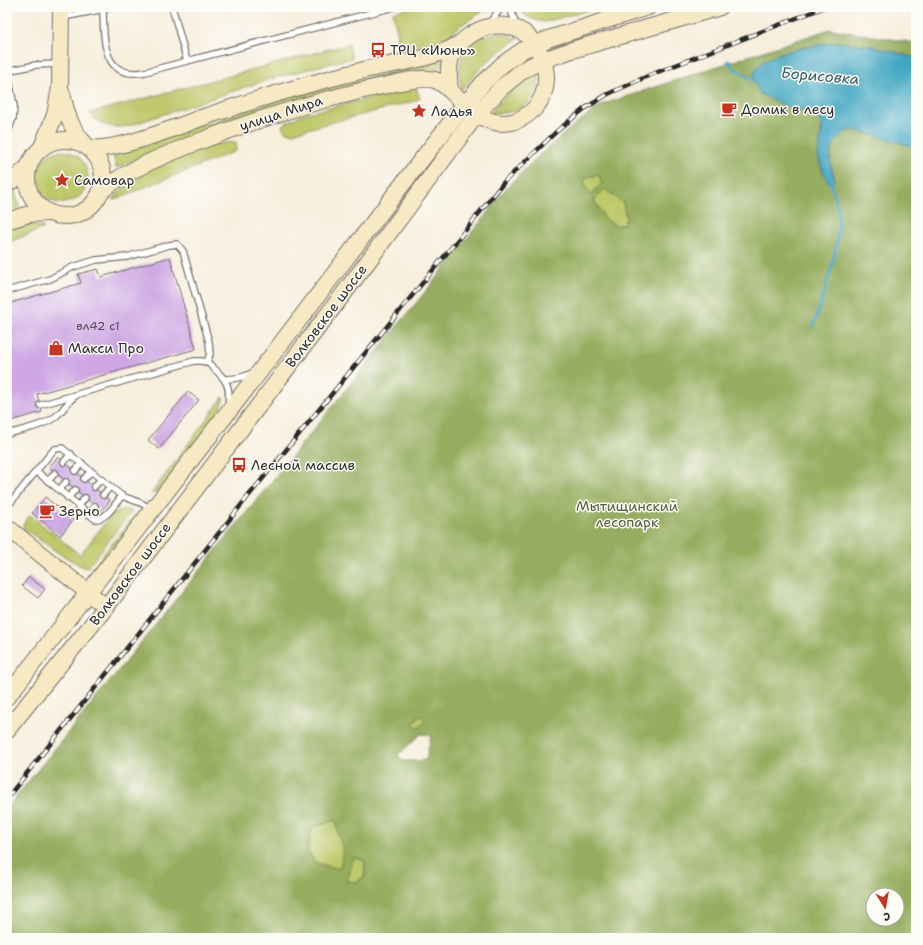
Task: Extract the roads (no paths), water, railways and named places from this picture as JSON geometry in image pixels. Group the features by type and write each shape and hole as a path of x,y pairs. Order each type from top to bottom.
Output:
{"main road":[{"name":"Волковское шоссе","path":"7,730 106,607 361,271 471,109 484,82 503,64 523,50 535,44 573,30 648,7"},
{"name":"Волковское шоссе","path":"7,697 268,362 350,252 471,109 501,88 513,77 533,64 572,50 720,7"},
{"path":"42,147 55,115 60,87 61,12"},
{"path":"450,90 448,75 450,58 459,44 474,32 485,27 502,25 518,29 535,44"},
{"name":"улица Мира","path":"88,146 109,148 254,100 346,74 435,55 450,50 459,44"},
{"name":"улица Мира","path":"101,191 125,174 181,149 252,122 326,99 410,80 436,80 484,119 497,123 514,121 530,112 540,101 546,85 546,74 543,60 535,44"},
{"path":"60,87 74,131 88,146 96,157 101,168 101,191 93,206 80,214 59,218 48,213 32,196 28,184 28,167 32,157 42,147 54,141 66,140 88,146"},
{"path":"7,183 14,180 28,167"},
{"path":"7,221 29,214 48,213"},
{"path":"7,527 106,607"}],"lane":[{"path":"61,12 103,10 115,7"},
{"path":"172,7 187,61"},
{"path":"103,10 104,31 108,56 113,64 121,70 138,73 394,7"},
{"path":"485,27 502,7"},
{"path":"510,7 513,20 518,29"},
{"path":"7,135 13,118 14,106 7,70 61,64"},
{"path":"7,291 50,279 73,267 96,260 127,257 177,244 183,251 209,342 210,354 207,362"},
{"path":"40,404 194,361 207,362 225,379 228,387 229,399 226,414"},
{"path":"225,379 244,377 268,362"},
{"path":"7,434 51,421 61,412 71,398 78,394"},
{"path":"7,507 55,450 62,448 122,496 141,503 152,510"},
{"path":"64,462 71,454"},
{"path":"75,471 82,463"},
{"path":"36,471 94,518 102,518 122,496"},
{"path":"84,479 91,471"},
{"path":"48,481 55,473"},
{"path":"94,487 101,479"},
{"path":"59,490 66,482"},
{"path":"104,495 110,487"},
{"path":"68,498 75,490"},
{"path":"78,506 85,498"},
{"path":"88,514 94,506"}],"water":[{"path":"836,42 872,46 916,58 916,145 912,146 855,130 845,131 831,150 831,163 835,180 831,184 828,182 818,156 822,122 809,113 786,106 760,94 753,80 755,71 760,64 768,59 791,50"}],"waterway":[{"name":"Борисовка","path":"728,61 735,69 755,81"},
{"path":"813,327 832,267 835,251 838,220 837,205 831,184"}],"railway":[{"path":"7,798 250,494 504,182 557,131 584,109 608,94 650,75 825,7"}],"place":[{"name":"ТРЦ «Июнь»","path":"378,50"},
{"name":"Домик в лесу","path":"729,109"},
{"name":"Ладья","path":"419,111"},
{"name":"Самовар","path":"62,180"},
{"name":"Макси Про","path":"56,348"},
{"name":"Лесной массив","path":"239,465"},
{"name":"Зерно","path":"47,511"}],"park label":[{"name":"Мытищинский лесопарк","path":"627,514"}]}
